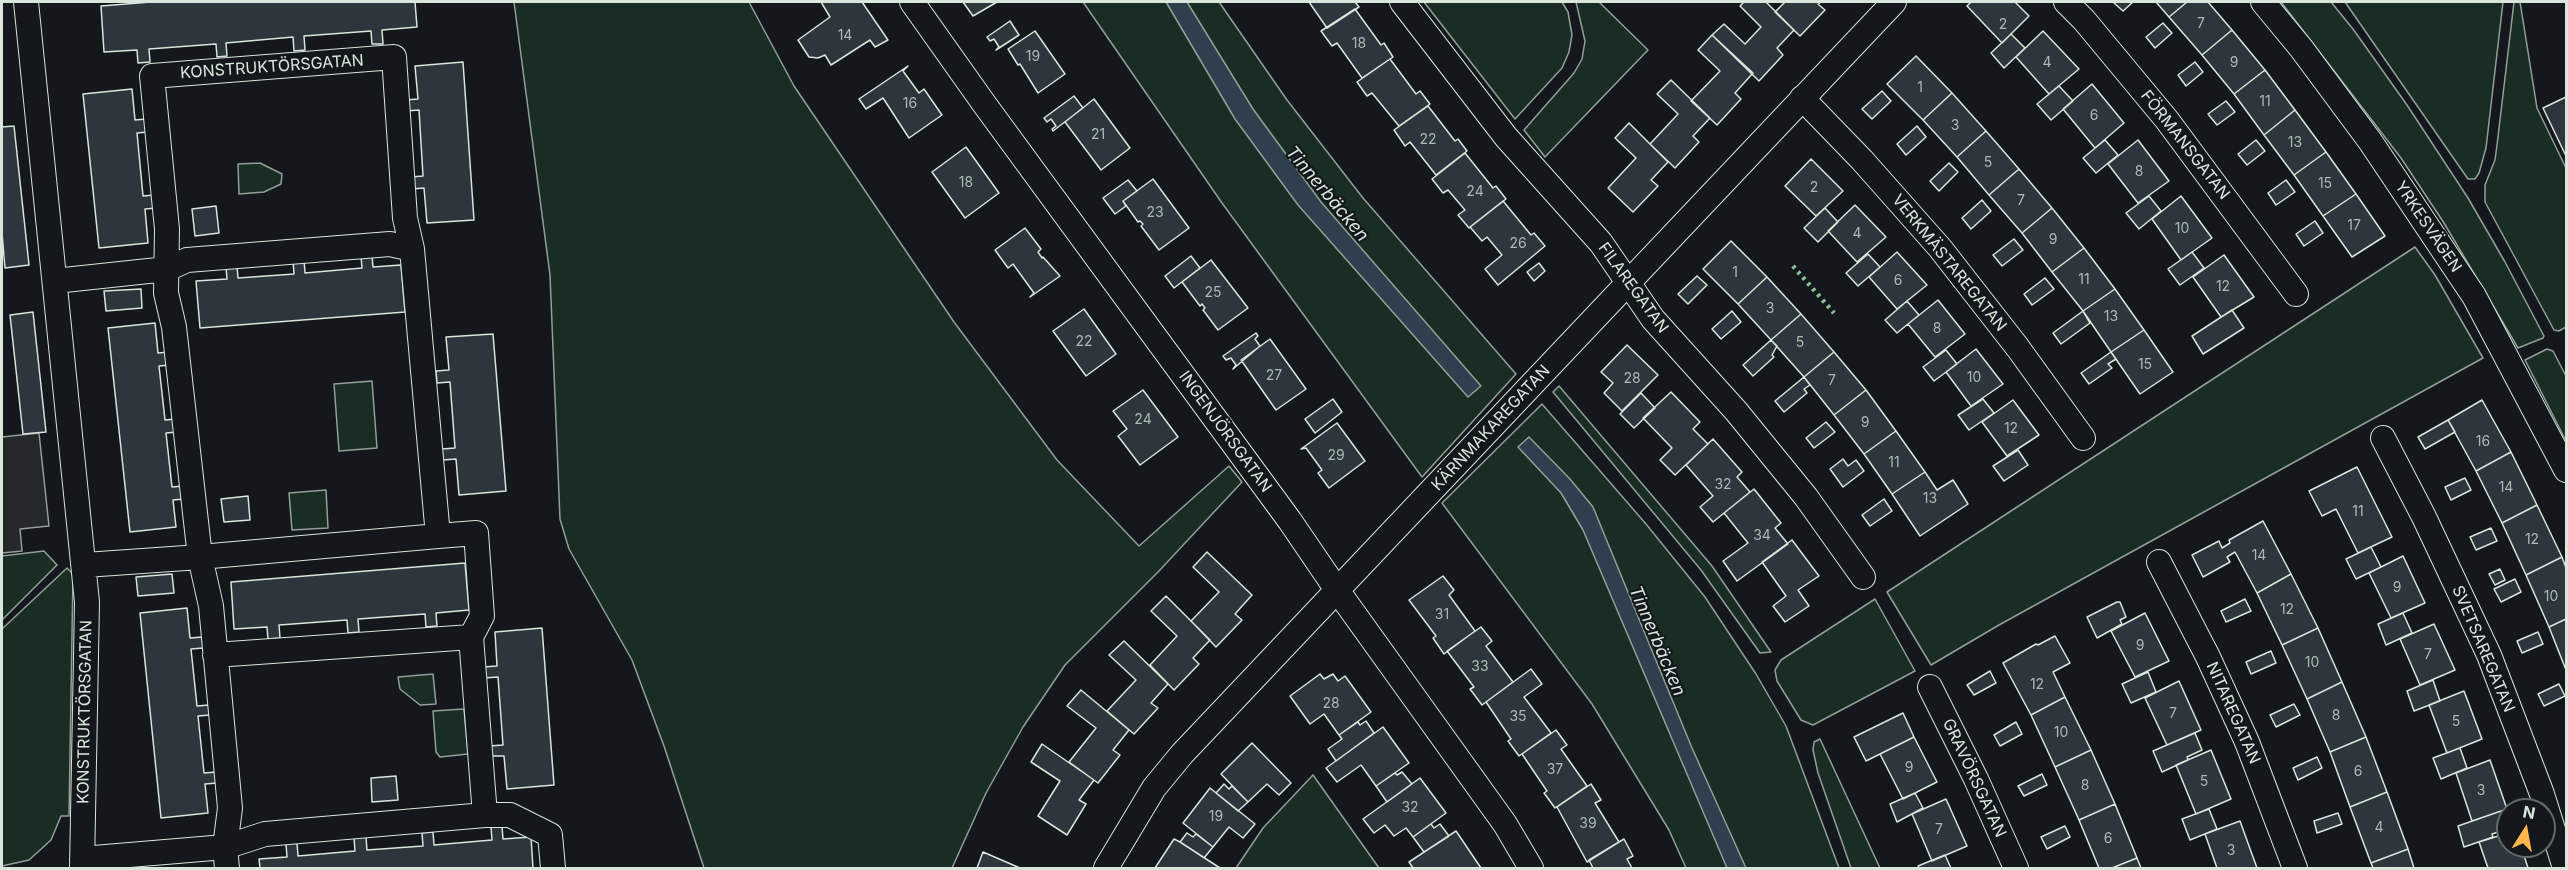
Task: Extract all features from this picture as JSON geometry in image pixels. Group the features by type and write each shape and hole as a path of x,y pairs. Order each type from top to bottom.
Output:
{"street":[{"name":"KONSTRUKTÖRSGATAN","path":"26,2 85,565 87,602 82,864 226,858 265,834 484,815 510,815 550,835 553,868"},
{"name":"INGENJÖRSGATAN","path":"912,2 1290,520 1337,590 1505,824 1531,868"},
{"name":"FILAREGATAN","path":"1402,2 1506,137 1601,243 1653,320 1736,411 1806,497 1863,577"},
{"name":"KÄRNMAKAREGATAN","path":"1106,868 1154,788 1182,754 1894,2"},
{"name":"FÖRMANSGATAN","path":"2066,2 2167,120 2296,294"},
{"name":"YRKESVÄGEN","path":"2263,2 2301,48 2370,141 2474,296 2566,470"},
{"name":"KONSTRUKTÖRSGATAN","path":"226,858 230,808 211,606 200,557 174,327 166,293 167,229 152,76 394,57 405,218 412,249 438,536"},
{"name":"VERKMÄSTAREGATAN","path":"1802,98 1862,160 1940,248 2084,438"},
{"path":"55,281 167,269 187,260 390,244 412,249"},
{"name":"SVETSAREGATAN","path":"2383,438 2424,516 2489,655 2542,794 2565,868"},
{"path":"85,565 476,534 482,616 471,638 484,815"},
{"name":"NITAREGATAN","path":"2159,562 2208,657 2247,742 2295,868"},
{"path":"215,655 471,638"},
{"name":"GRAVÖRSGATAN","path":"1930,687 1976,779 2016,868"}],"green space":[{"path":"514,2 749,2 794,86 954,322 1057,460 1139,546 1229,466 1242,482 1158,572 1065,665 1023,727 986,793 952,868 704,868 664,746 632,660 569,549 560,519 550,275"},
{"path":"1083,2 1219,2 1287,100 1363,198 1516,374 1422,477 1222,203"},
{"path":"1424,2 1562,2 1568,12 1572,35 1569,52 1562,68 1515,119"},
{"path":"1576,2 1599,2 1648,50 1545,157 1524,130 1574,73 1582,59 1585,41"},
{"path":"2281,2 2331,2 2353,29 2407,105 2468,198 2505,262 2543,338 2518,348 2444,223 2401,158"},
{"path":"2345,2 2503,2 2486,148 2475,179 2468,179"},
{"path":"2514,2 2520,2 2537,108 2566,168 2566,327 2559,331 2554,330 2485,202 2485,185 2495,160"},
{"path":"260,163 282,174 281,184 264,192 239,194 238,164"},
{"path":"2415,247 2435,275 2483,358 1999,625 1931,665 1887,592"},
{"path":"2547,349 2553,351 2566,376 2566,441 2525,360"},
{"path":"372,381 377,448 339,451 334,384"},
{"path":"1559,386 1712,566 1771,652 1760,653 1701,570 1553,392"},
{"path":"1542,404 1646,524 1705,597 1756,674 1786,726 1839,868 1686,868 1669,830 1592,704 1442,503"},
{"path":"326,490 328,528 292,530 289,493"},
{"path":"44,551 57,565 2,620 2,556"},
{"path":"67,568 73,574 69,816 61,816 51,840 29,860 2,866 2,629"},
{"path":"1875,599 1915,671 1813,725 1801,720 1777,681 1775,670 1781,660"},
{"path":"433,674 436,704 420,705 400,689 398,677"},
{"path":"464,709 468,754 440,757 436,752 433,711"},
{"path":"1820,739 1880,868 1851,868 1818,773 1813,750 1814,742"},
{"path":"1313,775 1379,868 1236,868 1263,828"}],"shaded area":[{"path":"39,433 49,526 20,529 22,551 2,553 2,437"}],"water":[{"path":"1166,2 1187,2 1253,109 1321,202 1481,386 1468,397 1298,205 1235,119"},
{"path":"1529,437 1570,479 1593,507 1692,748 1746,868 1727,868 1583,530 1561,493 1518,447"}],"building":[{"path":"151,2 415,2 417,27 382,30 383,44 372,44 371,31 304,36 305,50 294,51 293,37 226,43 227,56 217,57 216,44 149,49 150,62 138,63 137,50 104,52 101,6"},
{"path":"821,2 862,2 888,40 875,47 870,40 831,65 825,55 818,58 809,57 798,40 830,17"},
{"path":"963,2 997,2 973,16"},
{"path":"1309,2 1355,2 1359,7 1327,28"},
{"path":"1744,2 1766,2 1794,30 1777,48 1783,55 1759,81 1712,35 1724,24 1745,44 1761,27 1740,6"},
{"path":"1785,2 1821,2 1818,4 1825,10 1800,36 1775,12"},
{"path":"1971,2 2015,2 2029,16 2002,43 1967,6"},
{"path":"2113,2 2133,2 2123,11"},
{"path":"2156,2 2187,2 2169,17"},
{"path":"2187,2 2208,2 2232,30 2202,55 2169,17"},
{"path":"1355,9 1381,45 1384,43 1393,57 1362,78 1337,43 1332,46 1321,31"},
{"path":"1010,21 1019,35 996,50 999,47 994,39 990,41 987,37"},
{"path":"2163,23 2172,33 2155,48 2146,37"},
{"path":"2232,30 2265,70 2234,94 2202,55"},
{"path":"1035,31 1065,74 1038,93 1008,49"},
{"path":"2043,31 2079,69 2049,94 2016,57"},
{"path":"2011,34 2025,48 2004,68 1991,53"},
{"path":"1712,35 1753,73 1735,93 1741,99 1717,125 1691,101 1720,71 1698,50"},
{"path":"1916,56 1952,93 1923,120 1887,84"},
{"path":"1390,59 1416,94 1420,91 1430,104 1399,126 1372,93 1367,96 1357,82"},
{"path":"463,62 474,220 427,223 424,188 412,189 411,177 423,176 419,110 406,111 405,100 418,99 415,66"},
{"path":"2195,62 2203,72 2186,86 2178,75"},
{"path":"908,66 903,71 919,93 924,89 942,115 909,138 883,98 866,109 859,99"},
{"path":"2265,70 2295,110 2264,135 2234,94"},
{"path":"1671,80 1710,118 1693,136 1699,142 1675,168 1650,144 1678,114 1657,94"},
{"path":"2092,84 2124,123 2095,148 2063,109"},
{"path":"2059,86 2073,101 2051,120 2037,104"},
{"path":"132,89 135,120 146,119 147,132 137,133 143,196 154,195 156,208 145,209 148,243 99,248 83,94"},
{"path":"1882,91 1891,101 1872,119 1862,109"},
{"path":"1952,93 1986,131 1957,157 1923,120"},
{"path":"1074,96 1083,108 1053,131 1052,129 1056,126 1051,119 1047,122 1044,118"},
{"path":"2566,97 2566,156 2543,108"},
{"path":"1094,99 1130,148 1101,170 1065,122"},
{"path":"2226,101 2235,112 2217,125 2208,114"},
{"path":"1428,106 1455,141 1458,139 1467,151 1436,175 1410,142 1405,146 1394,130"},
{"path":"2295,110 2326,152 2294,175 2264,135"},
{"path":"1629,123 1668,162 1651,180 1658,186 1633,212 1608,188 1636,158 1615,138"},
{"path":"14,126 29,265 5,268 2,233 2,127"},
{"path":"1917,126 1926,137 1906,155 1897,144"},
{"path":"1986,131 2019,169 1989,195 1957,157"},
{"path":"2105,140 2118,155 2096,173 2083,158"},
{"path":"2138,140 2169,181 2138,203 2108,164"},
{"path":"2256,140 2265,151 2247,165 2238,154"},
{"path":"966,147 999,193 965,218 932,172"},
{"path":"2326,152 2356,194 2323,216 2294,175"},
{"path":"1465,153 1493,188 1496,186 1506,199 1469,228 1458,215 1465,210 1448,190 1443,193 1432,179"},
{"path":"1811,159 1843,191 1816,216 1785,186"},
{"path":"1949,163 1958,172 1939,191 1930,181"},
{"path":"2019,169 2052,208 2022,233 1989,195"},
{"path":"1153,179 1189,228 1159,250 1141,226 1143,224 1138,222 1123,201"},
{"path":"1128,180 1137,191 1123,201 1126,206 1115,214 1103,198"},
{"path":"2286,180 2295,192 2276,205 2268,193"},
{"path":"2356,194 2385,236 2352,257 2323,216"},
{"path":"2149,196 2161,211 2139,229 2126,213"},
{"path":"2181,196 2212,238 2181,260 2152,219"},
{"path":"1982,200 1991,211 1971,229 1962,218"},
{"path":"1503,201 1531,235 1534,233 1545,246 1498,285 1485,269 1502,255 1487,237 1482,241 1470,227"},
{"path":"1855,205 1886,237 1857,262 1828,231"},
{"path":"216,206 219,233 195,236 192,209"},
{"path":"1825,208 1838,222 1818,242 1804,228"},
{"path":"2052,208 2084,248 2052,272 2022,233"},
{"path":"2315,221 2323,233 2304,246 2296,234"},
{"path":"1025,228 1041,249 1038,252 1042,258 1060,276 1030,297 1034,293 1013,264 1008,268 995,250"},
{"path":"2014,239 2023,250 2002,266 1993,255"},
{"path":"1731,241 1767,277 1738,304 1703,269"},
{"path":"2084,248 2115,289 2083,311 2052,272"},
{"path":"1897,252 1927,285 1897,309 1869,277"},
{"path":"2192,252 2204,268 2180,285 2168,269"},
{"path":"1868,254 1880,267 1858,286 1846,273"},
{"path":"372,255 373,267 401,265 405,312 200,328 196,281 227,279 226,267 237,266 238,278 294,274 293,261 304,260 305,273 362,268 361,256"},
{"path":"2224,255 2254,297 2221,317 2193,277"},
{"path":"1191,256 1200,268 1174,288 1165,276"},
{"path":"1211,260 1248,308 1218,330 1203,310 1205,308 1202,304 1200,306 1182,282"},
{"path":"1539,263 1545,271 1534,281 1527,272"},
{"path":"1697,276 1707,285 1688,304 1678,294"},
{"path":"1767,277 1801,314 1771,340 1738,304"},
{"path":"2045,278 2054,289 2032,305 2024,294"},
{"path":"141,289 142,308 106,311 104,291"},
{"path":"2115,289 2144,330 2111,352 2083,311"},
{"path":"1938,300 1965,334 1935,357 1908,324"},
{"path":"1907,301 1919,315 1897,333 1885,320"},
{"path":"1084,309 1116,354 1086,376 1053,331"},
{"path":"2232,310 2244,328 2203,354 2192,336"},
{"path":"1732,311 1741,322 1721,339 1712,329"},
{"path":"2083,311 2090,323 2061,344 2053,333"},
{"path":"33,312 46,432 23,434 10,315"},
{"path":"1801,314 1834,352 1804,377 1771,340"},
{"path":"155,323 158,353 169,352 170,365 159,366 165,420 176,419 177,432 166,433 172,487 183,486 184,499 173,500 176,527 130,532 108,328"},
{"path":"2144,330 2173,372 2140,394 2111,352"},
{"path":"1256,333 1258,336 1255,339 1260,346 1233,369 1236,365 1231,358 1226,360 1223,356"},
{"path":"493,334 506,491 459,495 456,459 443,460 442,449 455,448 450,382 437,383 436,371 449,370 446,337"},
{"path":"1270,339 1306,389 1276,410 1241,360"},
{"path":"1771,340 1777,346 1772,355 1774,357 1753,376 1743,365"},
{"path":"1627,345 1658,375 1622,411 1604,393 1613,383 1601,372"},
{"path":"1976,349 2003,384 1971,406 1946,372"},
{"path":"1946,350 1957,364 1934,381 1923,367"},
{"path":"1834,352 1866,390 1834,415 1804,377"},
{"path":"2111,352 2116,359 2108,364 2112,368 2089,384 2081,373"},
{"path":"1804,377 1810,385 1804,389 1807,393 1784,412 1775,401"},
{"path":"1143,390 1178,437 1140,465 1118,436 1127,429 1113,411"},
{"path":"1866,390 1896,431 1864,454 1834,415"},
{"path":"1671,392 1700,422 1693,429 1708,444 1675,475 1660,460 1672,448 1643,418"},
{"path":"1641,393 1655,408 1634,428 1620,414"},
{"path":"1333,399 1342,412 1315,433 1305,419"},
{"path":"1983,399 1994,413 1969,430 1958,415"},
{"path":"2013,400 2039,435 2007,456 1982,422"},
{"path":"2482,400 2511,452 2476,471 2448,420"},
{"path":"2448,420 2455,432 2425,449 2418,437"},
{"path":"1826,422 1835,432 1814,448 1806,438"},
{"path":"1337,423 1365,461 1329,488 1318,473 1322,470 1306,448 1301,449"},
{"path":"1896,431 1925,472 1892,494 1864,454"},
{"path":"1713,439 1742,472 1737,477 1750,492 1713,522 1700,507 1713,496 1686,465"},
{"path":"2018,450 2028,465 2004,481 1993,466"},
{"path":"2511,452 2537,505 2502,523 2476,471"},
{"path":"1843,459 1848,466 1856,460 1864,471 1843,487 1830,469"},
{"path":"2357,467 2392,537 2358,553 2336,509 2322,516 2309,491"},
{"path":"1925,472 1937,490 1953,480 1968,504 1920,536 1892,494"},
{"path":"2465,478 2471,490 2451,500 2445,487"},
{"path":"1754,489 1781,523 1775,528 1788,544 1737,581 1723,561 1748,543 1724,513"},
{"path":"248,496 250,520 224,522 221,499"},
{"path":"1884,499 1892,511 1870,526 1862,515"},
{"path":"2537,505 2562,557 2526,575 2502,523"},
{"path":"2263,521 2291,574 2257,593 2235,552 2227,557 2230,562 2203,577 2192,555 2219,541 2222,548 2230,543 2229,540"},
{"path":"2491,528 2497,541 2476,550 2470,537"},
{"path":"1792,540 1819,576 1798,590 1809,606 1785,622 1773,606 1786,596 1762,562"},
{"path":"2371,547 2381,567 2356,579 2346,559"},
{"path":"1207,552 1252,595 1235,614 1242,620 1216,647 1191,621 1219,592 1193,567"},
{"path":"2403,556 2425,603 2391,618 2369,573"},
{"path":"2562,557 2566,568 2566,619 2549,627 2526,575"},
{"path":"465,563 469,610 436,613 437,626 426,627 425,614 358,619 359,632 348,633 347,620 279,625 280,638 268,639 267,627 234,629 231,582"},
{"path":"2500,569 2505,580 2495,585 2489,574"},
{"path":"172,574 174,593 138,596 136,577"},
{"path":"2291,574 2318,628 2282,645 2257,593"},
{"path":"1443,576 1454,590 1449,595 1475,631 1444,654 1433,638 1436,636 1409,600"},
{"path":"2515,579 2521,592 2501,602 2494,589"},
{"path":"1166,596 1210,640 1193,658 1199,664 1174,690 1150,665 1177,636 1151,611"},
{"path":"2245,599 2251,611 2226,622 2221,611"},
{"path":"2120,602 2126,617 2120,620 2122,624 2097,638 2087,617"},
{"path":"187,608 190,638 202,637 203,648 191,649 197,706 209,705 210,715 198,716 204,773 216,772 217,783 205,784 208,813 161,818 140,613"},
{"path":"2145,613 2169,661 2135,677 2111,631"},
{"path":"2403,613 2412,633 2386,645 2378,624"},
{"path":"2566,619 2566,670 2549,627"},
{"path":"2434,624 2455,670 2420,685 2400,639"},
{"path":"1481,627 1492,641 1486,646 1513,682 1482,705 1470,689 1474,687 1447,651"},
{"path":"542,628 554,785 507,789 504,756 490,756 489,746 503,745 498,677 484,678 483,667 497,666 495,632"},
{"path":"2318,628 2342,682 2307,699 2282,645"},
{"path":"2538,632 2543,644 2522,653 2517,641"},
{"path":"2055,636 2070,663 2053,672 2065,697 2031,715 2003,663"},
{"path":"1124,641 1168,684 1151,703 1158,708 1134,734 1107,711 1136,680 1109,655"},
{"path":"2271,651 2276,663 2251,674 2246,662"},
{"path":"1531,669 1542,684 1524,697 1551,733 1519,756 1508,741 1511,739 1486,702"},
{"path":"1990,671 1996,683 1974,695 1967,685"},
{"path":"2148,672 2156,692 2131,703 2122,684"},
{"path":"1320,674 1324,679 1333,674 1338,681 1345,676 1371,712 1339,735 1324,714 1310,724 1290,696"},
{"path":"2433,680 2440,701 2414,711 2407,691"},
{"path":"2179,681 2201,730 2167,745 2145,698"},
{"path":"2342,682 2366,737 2330,752 2307,699"},
{"path":"2559,684 2565,696 2544,706 2538,694"},
{"path":"1081,690 1129,730 1113,750 1120,755 1098,783 1069,762 1096,728 1067,706"},
{"path":"2464,691 2482,739 2447,753 2429,705"},
{"path":"2065,697 2091,750 2055,767 2031,715"},
{"path":"2294,704 2300,715 2276,727 2270,715"},
{"path":"1903,713 1914,737 1866,761 1854,737"},
{"path":"1366,721 1374,733 1336,761 1328,749 1342,739 1339,735 1358,722 1360,725"},
{"path":"2016,722 2022,734 2000,746 1994,735"},
{"path":"1383,727 1409,763 1376,786 1361,765 1337,782 1326,768"},
{"path":"1556,730 1567,745 1561,749 1587,786 1555,808 1544,793 1547,791 1522,754"},
{"path":"2195,733 2202,750 2187,757 2188,760 2162,772 2153,751"},
{"path":"1914,737 1937,782 1903,799 1880,754"},
{"path":"2366,737 2387,792 2350,807 2330,752"},
{"path":"1252,743 1291,783 1279,795 1267,784 1248,802 1221,774"},
{"path":"1042,744 1094,780 1079,800 1086,804 1067,835 1038,816 1060,781 1031,762"},
{"path":"2460,748 2467,768 2441,779 2433,758"},
{"path":"2091,750 2115,804 2079,820 2055,767"},
{"path":"2211,750 2231,799 2196,814 2176,765"},
{"path":"2317,757 2322,768 2298,780 2293,768"},
{"path":"2490,760 2503,798 2496,798 2496,813 2472,821 2456,773"},
{"path":"1402,772 1412,784 1387,802 1376,786 1395,773 1397,775"},
{"path":"2042,774 2047,785 2024,796 2018,786"},
{"path":"396,776 398,800 372,802 371,778"},
{"path":"1420,778 1446,813 1413,837 1406,828 1394,836 1385,825 1374,833 1363,819"},
{"path":"1224,784 1229,789 1232,786 1248,802 1238,811 1216,793"},
{"path":"1591,784 1601,800 1595,803 1619,842 1587,862 1557,807"},
{"path":"1210,788 1255,824 1243,838 1229,827 1213,847 1183,823"},
{"path":"2387,792 2408,849 2371,863 2350,807"},
{"path":"1915,793 1923,808 1897,822 1890,804"},
{"path":"1946,799 1967,846 1932,861 1912,814"},
{"path":"2115,804 2137,858 2112,868 2099,868 2079,820"},
{"path":"2209,809 2217,829 2190,840 2182,819"},
{"path":"2338,813 2342,824 2317,833 2314,821"},
{"path":"2496,813 2496,833 2492,834 2493,837 2464,847 2458,826"},
{"path":"2240,821 2257,868 2217,868 2205,834"},
{"path":"1431,824 1434,828 1440,824 1449,836 1424,852 1413,837"},
{"path":"502,826 503,839 531,837 533,868 260,868 259,859 287,857 286,844 297,843 298,856 355,851 354,838 366,837 367,850 423,846 422,833 433,832 434,845 492,840 491,827"},
{"path":"2065,826 2070,837 2047,849 2041,837"},
{"path":"1456,831 1481,868 1413,868 1409,862"},
{"path":"1187,833 1193,837 1196,834 1213,847 1204,858 1180,842"},
{"path":"2496,837 2496,858 2525,858 2528,868 2488,868 2479,842"},
{"path":"1174,839 1180,842 1220,868 1155,868"},
{"path":"1624,839 1633,856 1627,859 1632,868 1593,868 1589,860"},
{"path":"2408,849 2414,868 2373,868 2371,863"},
{"path":"983,852 1020,868 977,868"},
{"path":"1945,855 1951,868 1919,868 1918,866"},
{"path":"2137,858 2141,868 2112,868"}],"hedge":[{"path":"1793,266 1834,313"}],"water label":[{"name":"Tinnerbäcken","path":"1327,194"},
{"name":"Tinnerbäcken","path":"1657,641"}]}
